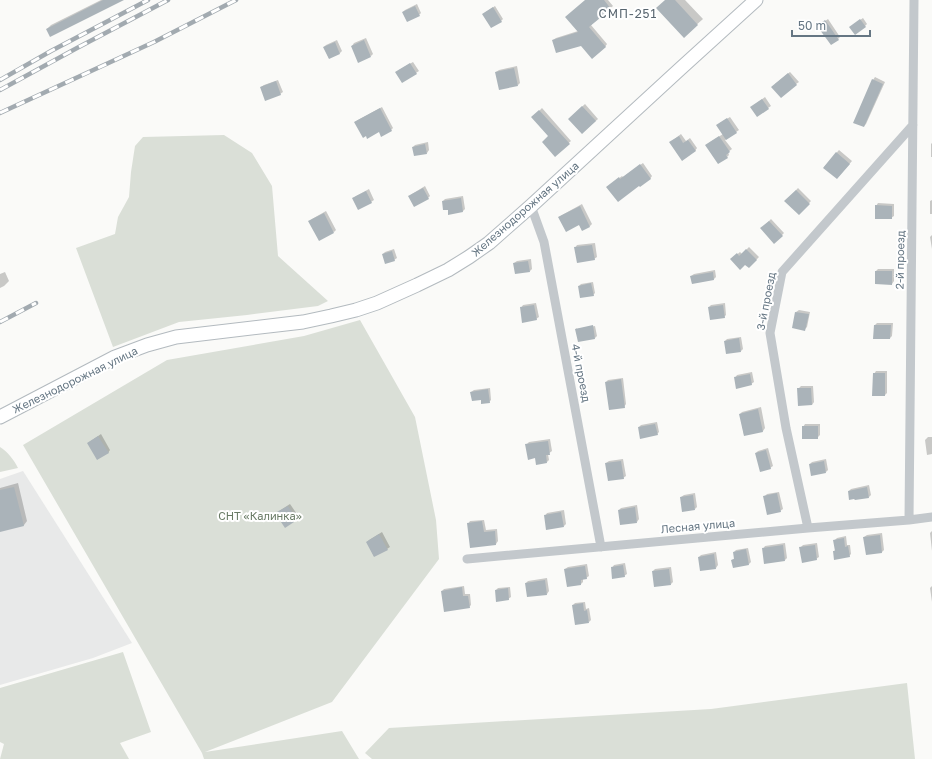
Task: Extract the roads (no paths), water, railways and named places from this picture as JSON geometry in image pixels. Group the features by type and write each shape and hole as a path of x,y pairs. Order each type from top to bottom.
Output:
{"street":[{"name":"Железнодорожная улица","path":"0,417 115,357 147,345 176,337 303,322 356,310 377,303 448,270 489,243 532,206 756,0"},
{"name":"2-й проезд","path":"909,520 914,0"},
{"name":"3-й проезд","path":"808,528 786,428 770,332 782,272 913,125"},
{"name":"4-й проезд","path":"532,206 544,242 601,547"},
{"name":"Лесная улица","path":"467,559 932,517"}],"railway":[{"path":"0,80 51,51 148,0"},
{"path":"0,90 168,0"},
{"path":"0,113 154,42 236,0"},
{"path":"0,322 36,303"}],"district":[{"name":"СМП-251","path":"628,14"}],"park label":[{"name":"СНТ «Калинка»","path":"260,516"}]}
